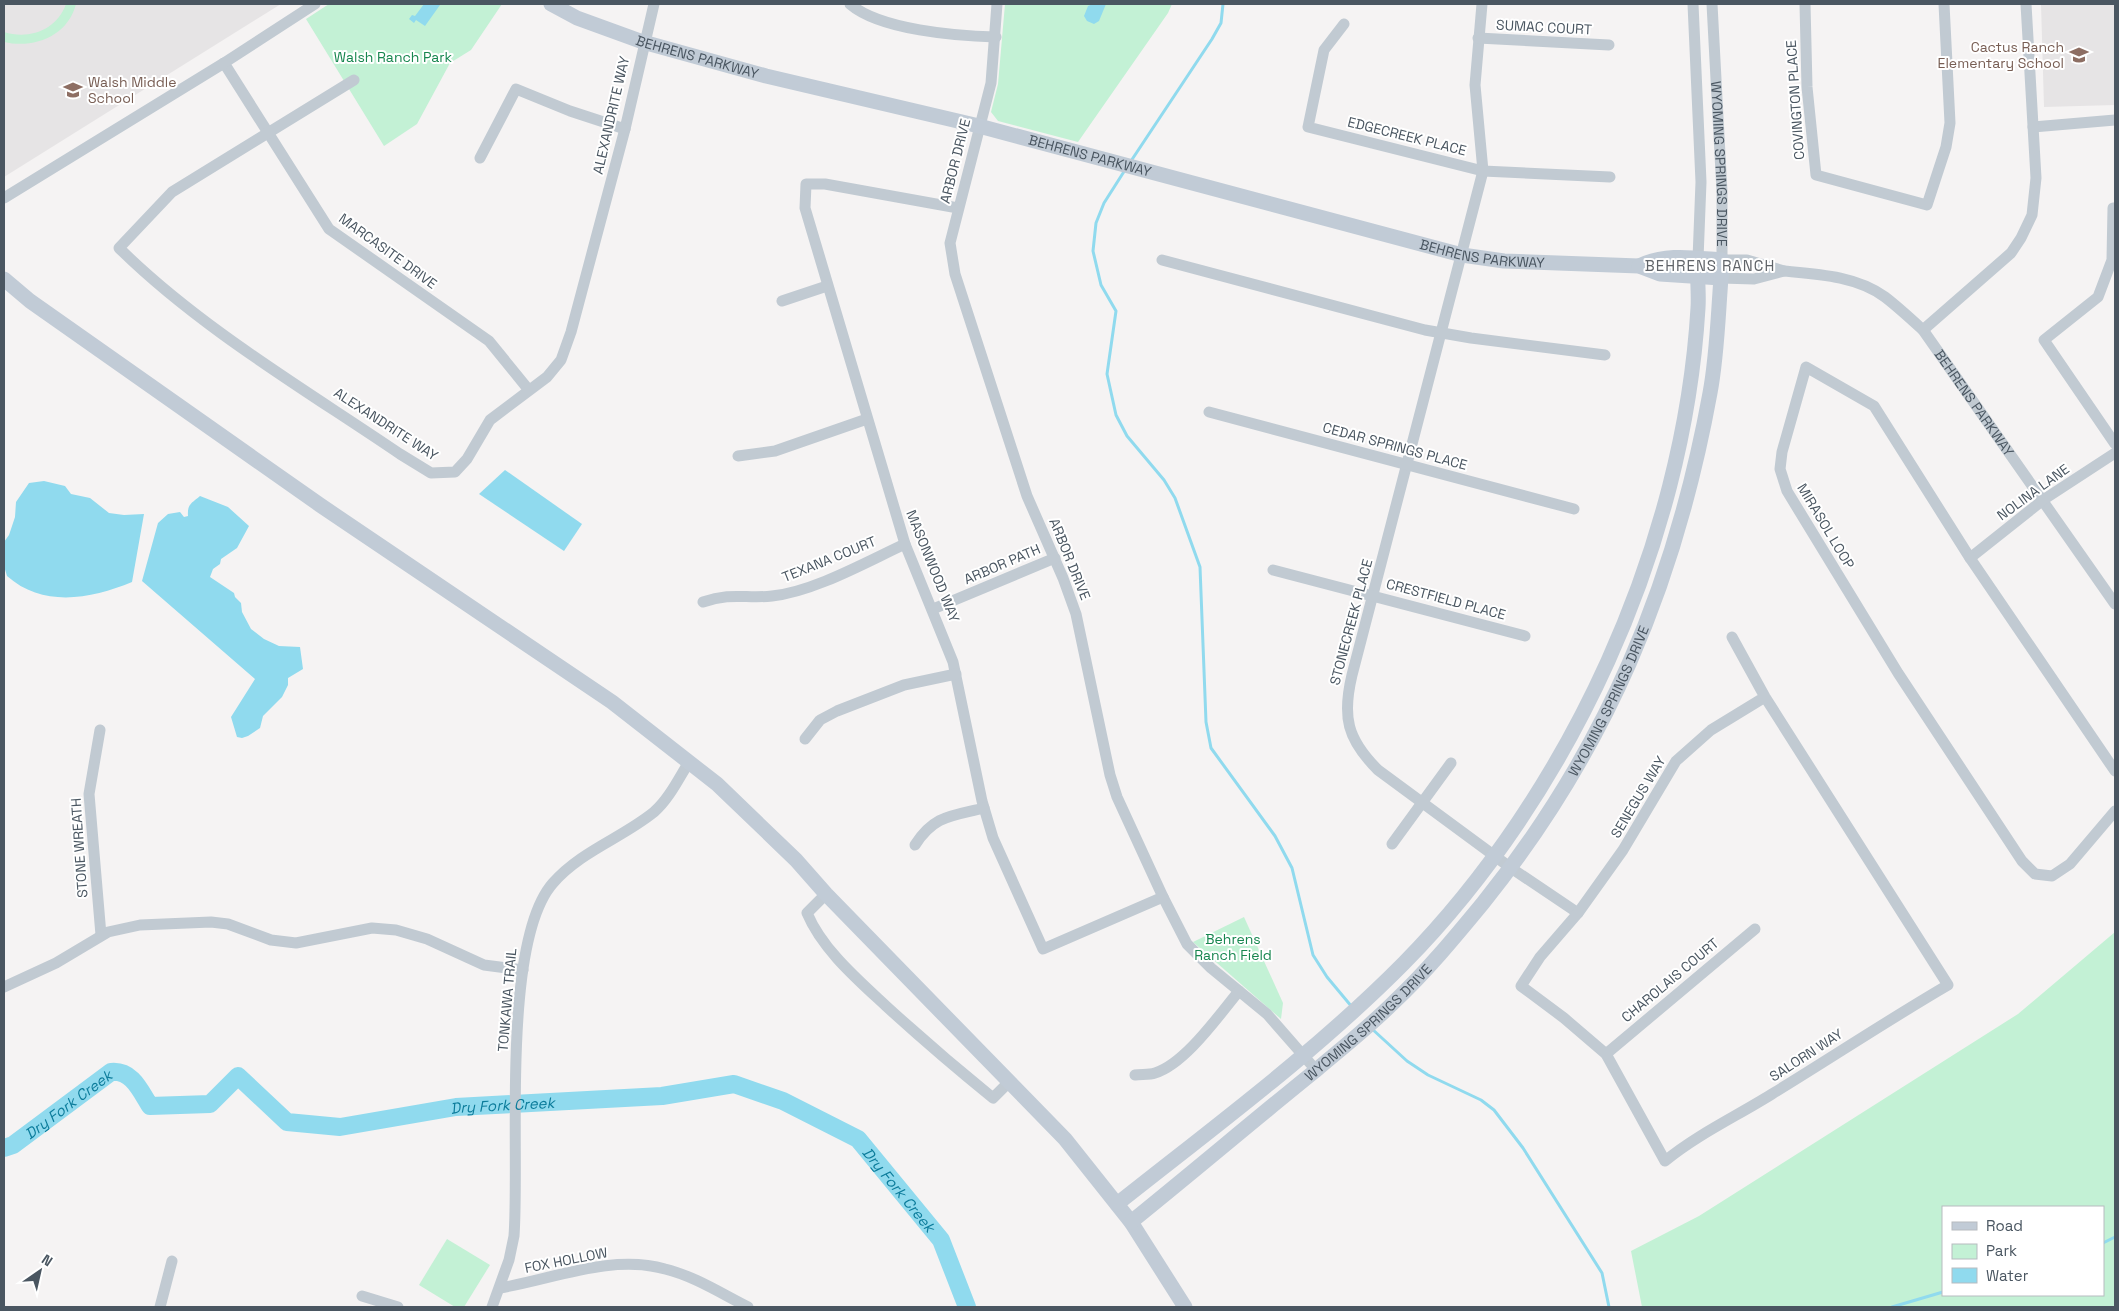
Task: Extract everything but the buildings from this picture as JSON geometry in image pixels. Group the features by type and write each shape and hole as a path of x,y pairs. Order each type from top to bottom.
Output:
{"street":[{"path":"4,198 315,4"},
{"name":"BEHRENS PARKWAY","path":"551,4 577,18 643,42 766,76 979,126 1462,255 1504,261 1639,266 1660,274 1697,277 1754,279 1784,271"},
{"name":"ALEXANDRITE WAY","path":"354,80 172,192 119,248 143,272 209,323 431,473 455,472 467,459 490,420 528,389 547,377 562,360 625,128 643,42 654,4"},
{"path":"850,4 878,19 952,36 996,37"},
{"name":"ARBOR DRIVE","path":"997,4 996,37 991,83 950,243 955,274 1027,496 1055,558 1076,614 1110,775 1163,897 1187,944 1211,968 1267,1014 1316,1070"},
{"name":"STONECREEK PLACE","path":"1482,4 1475,85 1483,171 1347,697 1348,720 1355,741 1363,755 1378,770 1495,856"},
{"name":"WYOMING SPRINGS DRIVE","path":"1117,1204 1213,1129 1302,1054 1379,987 1412,954 1495,856 1531,806 1598,686 1652,543 1671,479 1683,424 1698,306 1697,277 1701,182 1693,4"},
{"name":"WYOMING SPRINGS DRIVE","path":"1131,1222 1344,1048 1396,1001 1458,934 1511,868 1576,772 1608,713 1660,588 1681,520 1710,391 1722,260 1722,192 1712,4"},
{"name":"COVINGTON PLACE","path":"1804,4 1807,87 1816,175 1927,205 1944,156 1950,123 1944,4"},
{"path":"1923,330 2011,253 2032,215 2036,178 2026,4"},
{"name":"EDGECREEK PLACE","path":"1344,24 1324,50 1308,127 1483,171 1610,177"},
{"name":"SUMAC COURT","path":"1478,38 1609,45"},
{"name":"MARCASITE DRIVE","path":"224,62 329,229 489,341 528,389"},
{"path":"480,158 516,89 570,111 625,128"},
{"path":"2034,127 2115,120"},
{"name":"MASONWOOD WAY","path":"958,208 825,184 806,184 805,208 905,544 948,646 956,674 984,808 993,838 1043,949 1163,897"},
{"path":"2115,208 2113,208 2112,260 2098,297 2044,340 2115,444"},
{"name":"BEHRENS PARKWAY","path":"1639,266 1656,259 1747,260 1784,271 1834,276 1862,285 1884,296 1923,330 2115,604"},
{"path":"1162,260 1442,333 1605,356"},
{"path":"4,279 30,301 320,505 612,702 718,784 796,860 826,894 1065,1139 1131,1222 1185,1307"},
{"path":"782,301 827,286"},
{"name":"MIRASOL LOOP","path":"2115,770 1970,558 1874,406 1806,367 1782,452 1780,468 1787,492 1898,673 2022,861 2035,874 2052,876 2070,864 2115,811"},
{"name":"CEDAR SPRINGS PLACE","path":"1209,412 1574,508"},
{"path":"738,456 775,451 867,419"},
{"name":"NOLINA LANE","path":"1970,558 2043,500 2115,453"},
{"name":"TEXANA COURT","path":"704,602 721,596 771,597 794,591 830,578 905,544"},
{"name":"ARBOR PATH","path":"933,609 1055,558"},
{"name":"CRESTFIELD PLACE","path":"1273,570 1525,636"},
{"path":"1732,637 1765,697"},
{"path":"805,738 820,720 837,711 904,685 956,674"},
{"name":"SENEGUS WAY","path":"1578,913 1623,850 1676,761 1711,730 1765,697"},
{"name":"SALORN WAY","path":"1578,913 1540,958 1522,986 1564,1018 1606,1054 1665,1161 1680,1148 1772,1094 1885,1022 1948,986 1765,697"},
{"name":"STONE WREATH","path":"100,730 89,794 101,935"},
{"name":"TONKAWA TRAIL","path":"492,1307 509,1260 514,1236 518,1049 523,970 536,910 552,883 581,857 655,811 689,762"},
{"path":"1392,844 1451,763"},
{"path":"914,845 930,825 938,820 984,808"},
{"path":"1495,856 1578,913"},
{"path":"826,894 807,913 813,927 852,973 921,1038 993,1098 1010,1081"},
{"path":"4,987 56,963 101,935 124,927 210,922 228,924 271,940 296,943 355,931 388,929 407,932 427,939 484,965 523,970"},
{"name":"CHAROLAIS COURT","path":"1606,1054 1755,929"},
{"path":"1135,1074 1154,1073 1187,1052 1239,991"},
{"path":"160,1307 172,1261"},
{"name":"FOX HOLLOW","path":"500,1288 599,1267 648,1265 681,1274 748,1307"},
{"path":"362,1296 398,1307"}],"shaded area":[{"name":"Walsh Middle School","path":"4,4 281,4 4,177"},
{"name":"Cactus Ranch Elementary School","path":"2041,4 2115,4 2115,105 2044,107"}],"green space":[{"path":"66,4 76,4 72,15 58,32 48,38 27,44 4,42 4,32 23,35 41,31 56,20"},
{"name":"Walsh Ranch Park","path":"329,4 502,4 471,50 450,63 417,124 384,146 306,19"},
{"path":"1005,4 1172,4 1168,13 1078,142 998,121 991,112 998,84"},
{"name":"Behrens Ranch Field","path":"1244,917 1283,1003 1281,1019 1193,942"},
{"path":"2115,932 2115,1307 1642,1307 1631,1251 1699,1216 2018,1014"},
{"path":"447,1239 490,1265 464,1307 455,1307 419,1285"}],"water":[{"path":"424,4 440,5 425,26 416,20 414,23 409,19 412,15 415,16"},
{"path":"1106,4 1099,21 1094,24 1087,21 1084,16 1088,6"},
{"path":"505,470 582,524 564,551 479,494"},
{"path":"44,481 65,486 71,494 90,498 109,513 124,515 144,514 132,582 100,593 68,597 36,593 21,586 7,576 4,566 4,542 9,535 15,517 16,502 29,483"},
{"path":"200,496 228,507 249,526 237,548 221,559 220,564 213,569 210,577 234,593 241,603 242,612 251,629 264,639 279,646 300,647 303,669 288,678 288,685 282,697 263,716 260,728 242,738 237,737 231,717 255,679 142,581 158,523 168,514 180,512 184,517 188,516 189,506"}],"waterway":[{"path":"1131,161 1212,39 1221,23 1223,4"},
{"path":"1125,170 1104,203 1096,223 1093,251 1101,285 1116,311 1107,374 1116,415 1127,436 1164,480 1175,498 1200,567 1206,722 1211,748 1275,836 1292,868 1313,955 1327,977 1352,1007"},
{"path":"1371,1028 1407,1061 1428,1075 1481,1100 1494,1110 1523,1148 1602,1273 1609,1307"},
{"name":"Dry Fork Creek","path":"4,1148 13,1145 111,1072 125,1074 135,1082 150,1106 210,1104 238,1076 287,1122 340,1127 456,1107 662,1096 734,1084 783,1101 858,1139 941,1240 967,1307"},
{"path":"2104,1242 2115,1237"},
{"path":"1892,1307 1942,1292"}],"place":[{"name":"Cactus Ranch Elementary School","path":"2079,55"},
{"name":"Walsh Middle School","path":"73,90"}],"district":[{"name":"BEHRENS RANCH","path":"1710,265"}]}
